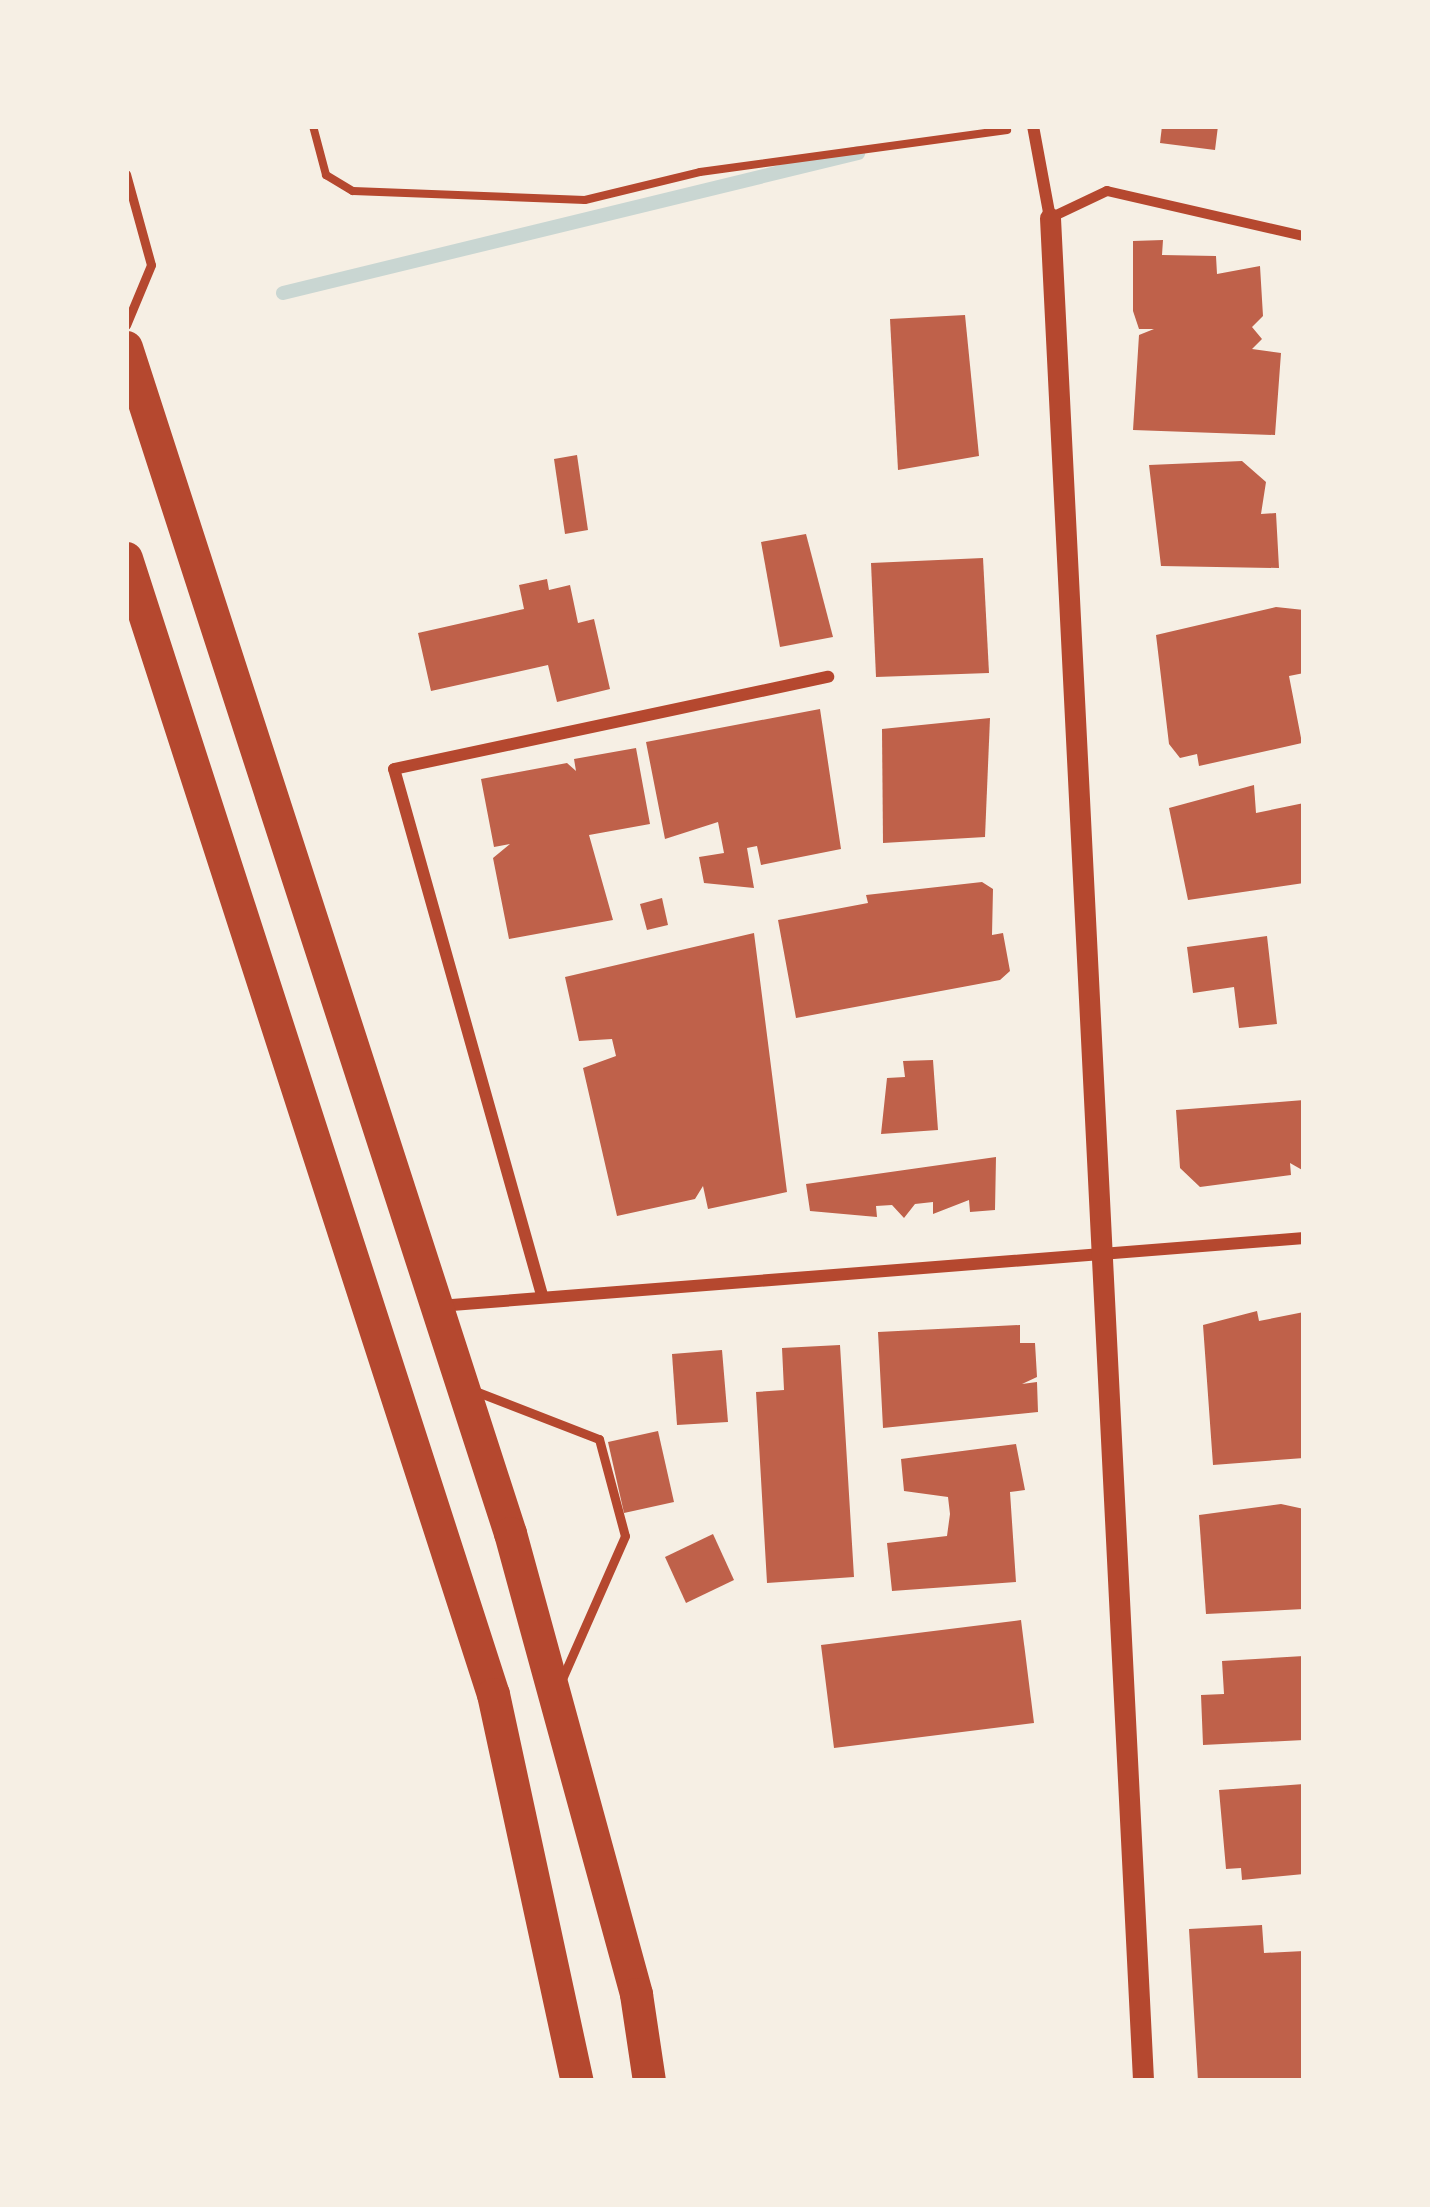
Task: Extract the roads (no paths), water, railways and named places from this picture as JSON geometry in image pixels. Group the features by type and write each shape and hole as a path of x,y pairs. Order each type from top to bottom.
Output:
{"highway":[{"path":"126,347 465,1388 557,1691 649,2081"},
{"path":"126,557 493,1694 578,2081"}],"street":[{"path":"1033,126 1050,218 1143,2081"},
{"path":"1050,218 1125,192 1304,236"},
{"path":"542,1295 394,769 828,677"},
{"path":"438,1306 1105,1249 1304,1238"}],"lane":[{"path":"126,173 151,266 126,325"},
{"path":"465,1388 599,1439 625,1536 557,1691"}],"waterway":[{"path":"283,293 858,153"}]}
